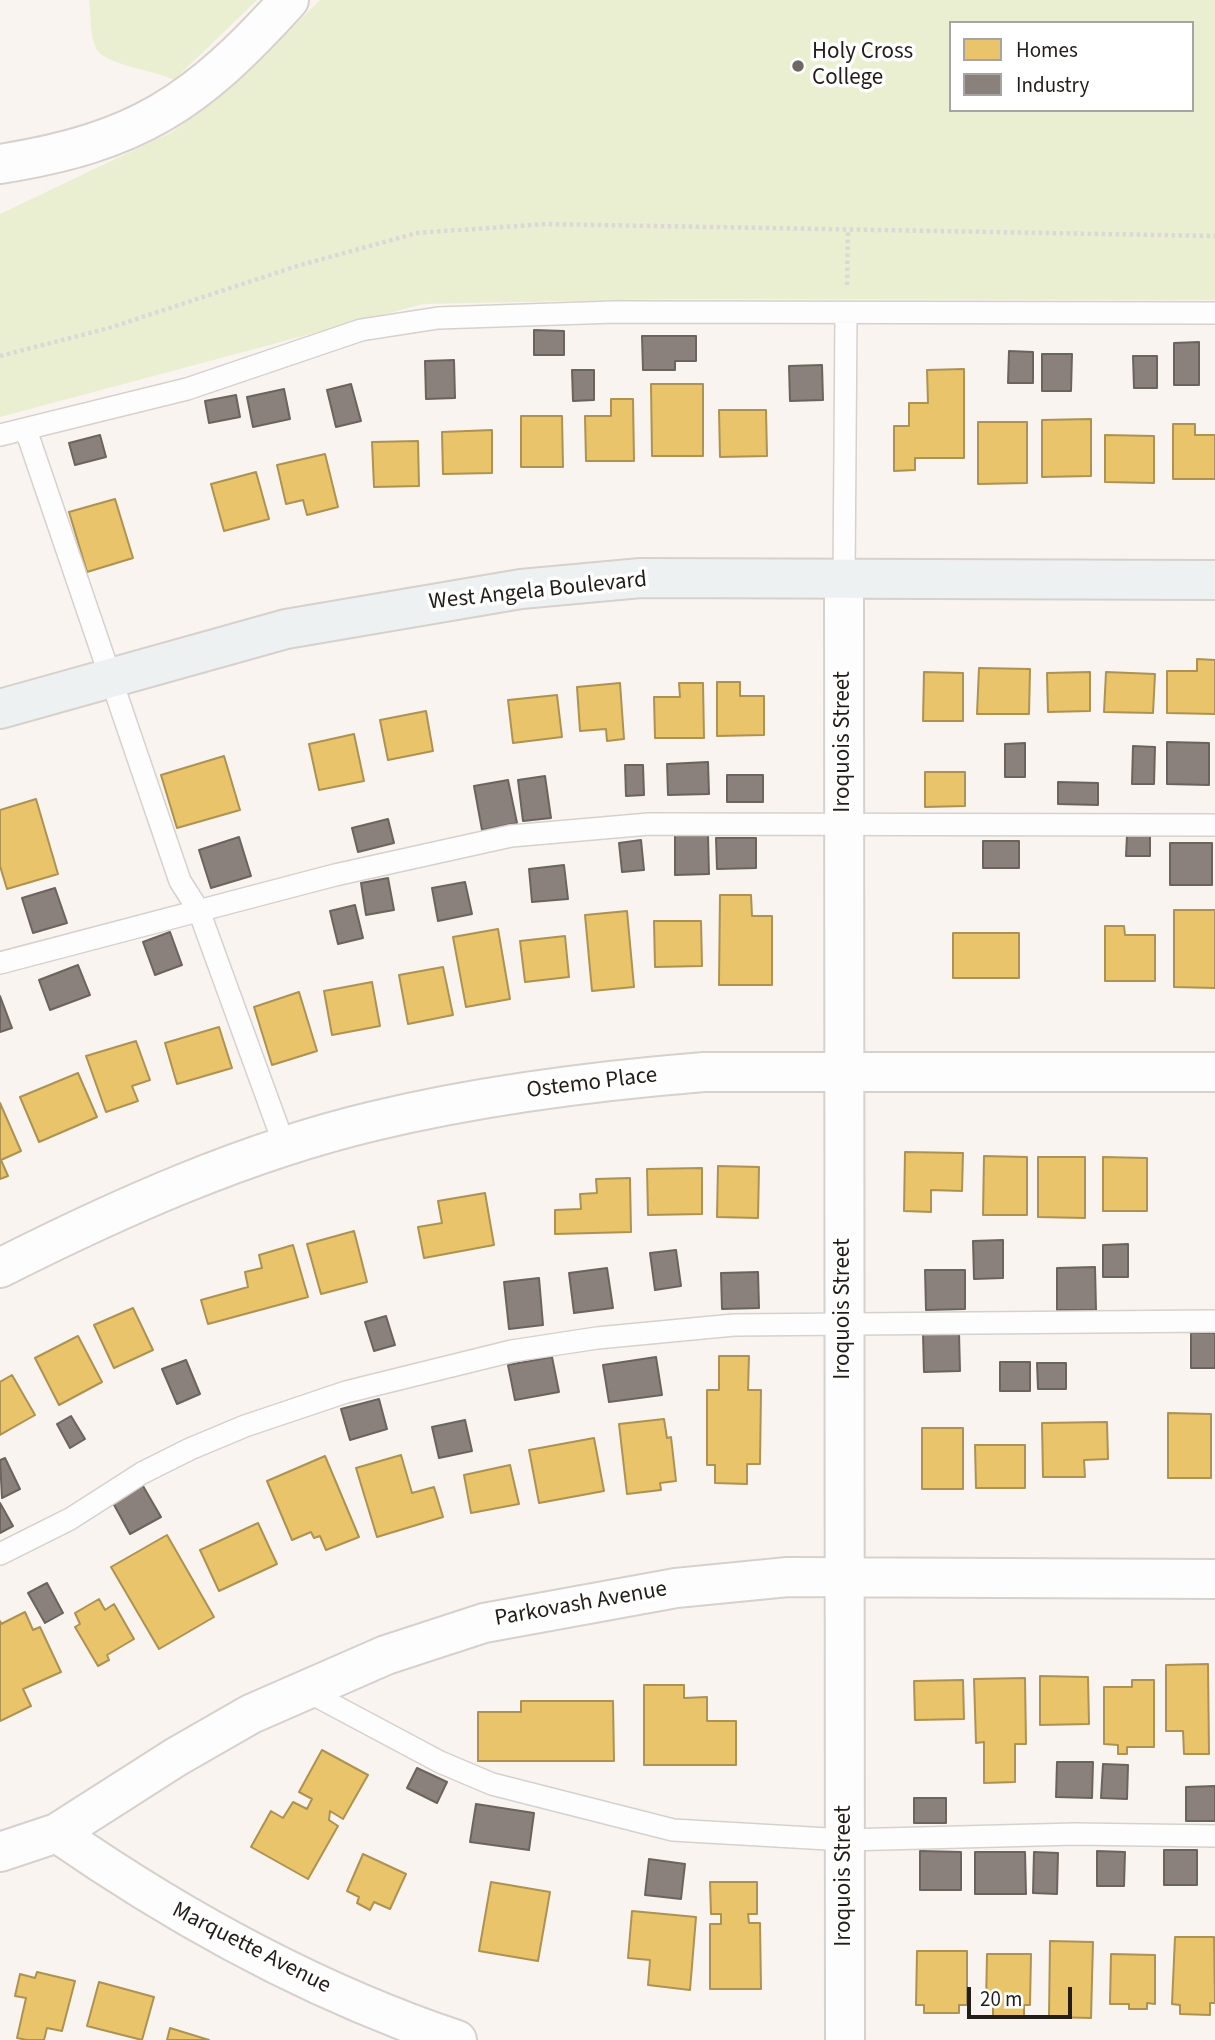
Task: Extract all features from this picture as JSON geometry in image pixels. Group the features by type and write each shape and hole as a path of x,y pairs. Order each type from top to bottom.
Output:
{"street":[{"path":"0,164 60,154 106,141 174,106 244,51 289,0"},
{"name":"West Angela Boulevard","path":"0,709 109,676 286,629 522,589 641,578 1215,580"},
{"name":"Iroquois Street","path":"844,578 842,1072 847,1578 845,2040"},
{"name":"Ostemo Place","path":"0,1268 112,1213 285,1147 373,1121 517,1093 620,1079 704,1072 1215,1072"},
{"name":"Parkovash Avenue","path":"0,1852 57,1833 176,1757 251,1714 303,1689 386,1655 484,1623 576,1604 676,1588 788,1577 1215,1578"},
{"name":"Marquette Avenue","path":"57,1833 188,1919 320,1985 406,2023 457,2040"}],"lane":[{"path":"0,435 187,388 361,330 438,317 614,312 1215,313"},
{"path":"844,578 846,314"},
{"path":"26,430 180,881 200,911 285,1147"},
{"path":"0,963 335,875 511,836 649,824 1215,825"},
{"path":"0,1554 70,1519 142,1473 245,1426 346,1392 512,1351 597,1338 734,1325 1215,1321"},
{"path":"303,1689 440,1762 492,1784 555,1802 694,1832 845,1840 1075,1834 1215,1836"}],"path":[{"path":"0,356 109,328 297,266 417,233 545,224 1215,236"},
{"path":"846,314 848,231"}],"green space":[{"path":"89,0 257,0 174,80 102,55 93,39"},
{"path":"320,0 1215,0 1215,300 672,299 423,304 0,417 0,214 172,132 232,86"}],"building: Homes":[{"path":"964,369 964,458 915,458 915,470 894,471 894,426 909,426 909,403 928,403 927,370"},
{"path":"651,384 703,384 703,456 652,456"},
{"path":"611,399 633,399 634,461 586,461 585,416 611,416"},
{"path":"719,410 766,410 767,456 720,457"},
{"path":"521,416 562,416 563,467 521,467"},
{"path":"1091,419 1091,476 1042,477 1042,420"},
{"path":"978,422 1027,422 1027,483 978,484"},
{"path":"1173,424 1195,424 1195,435 1215,435 1215,479 1173,479"},
{"path":"492,430 492,473 443,474 442,432"},
{"path":"1105,435 1154,436 1154,483 1105,482"},
{"path":"418,441 419,486 374,487 372,442"},
{"path":"325,454 338,507 307,515 303,500 286,504 277,465"},
{"path":"256,472 269,519 224,531 211,484"},
{"path":"115,499 133,558 87,572 69,512"},
{"path":"1197,659 1215,660 1215,714 1167,713 1167,671 1197,671"},
{"path":"979,668 1030,669 1029,714 977,714"},
{"path":"924,672 963,673 963,721 923,721"},
{"path":"1090,672 1090,711 1048,712 1047,673"},
{"path":"1106,672 1155,674 1153,713 1104,712"},
{"path":"717,682 740,682 740,696 764,696 764,735 717,736"},
{"path":"620,683 624,739 607,741 606,729 580,731 577,687"},
{"path":"679,683 703,683 704,738 655,738 654,697 680,697"},
{"path":"557,695 562,737 513,743 508,700"},
{"path":"426,711 433,751 388,760 380,720"},
{"path":"354,734 364,781 319,790 309,744"},
{"path":"224,756 240,810 177,828 161,775"},
{"path":"925,772 965,772 965,806 925,807"},
{"path":"36,799 58,874 7,889 0,866 0,810"},
{"path":"720,895 751,895 752,916 772,916 772,985 719,985"},
{"path":"1174,910 1215,910 1215,988 1174,987"},
{"path":"627,911 634,987 592,991 585,915"},
{"path":"654,921 701,921 702,966 655,967"},
{"path":"1105,926 1124,926 1125,935 1155,935 1155,981 1105,981"},
{"path":"498,929 510,999 466,1007 453,937"},
{"path":"953,933 1019,933 1019,978 953,978"},
{"path":"565,936 569,977 525,982 520,941"},
{"path":"443,967 453,1015 408,1024 399,975"},
{"path":"372,982 380,1026 332,1035 324,991"},
{"path":"299,992 317,1051 272,1065 254,1007"},
{"path":"219,1027 232,1068 177,1084 165,1043"},
{"path":"136,1041 150,1080 132,1086 138,1101 106,1112 86,1056"},
{"path":"78,1073 97,1117 39,1142 20,1097"},
{"path":"0,1103 21,1151 1,1160 8,1176 0,1179"},
{"path":"905,1152 963,1153 962,1191 931,1190 931,1212 904,1211"},
{"path":"984,1156 1027,1157 1027,1215 983,1215"},
{"path":"1038,1157 1085,1157 1085,1218 1038,1217"},
{"path":"1103,1157 1147,1158 1147,1211 1103,1211"},
{"path":"718,1166 759,1167 758,1218 717,1217"},
{"path":"702,1168 702,1214 648,1215 647,1169"},
{"path":"630,1178 631,1232 555,1234 555,1210 581,1209 580,1194 597,1193 596,1179"},
{"path":"485,1193 494,1245 424,1258 418,1227 442,1223 438,1201"},
{"path":"354,1231 367,1282 321,1294 307,1244"},
{"path":"293,1245 308,1297 208,1324 201,1300 248,1287 245,1272 262,1268 259,1255"},
{"path":"133,1308 153,1350 114,1368 94,1325"},
{"path":"78,1336 102,1382 59,1405 35,1358"},
{"path":"719,1356 749,1356 748,1390 761,1390 760,1464 747,1464 747,1484 715,1483 715,1465 707,1465 707,1390 719,1390"},
{"path":"12,1375 35,1415 0,1435 0,1382"},
{"path":"1168,1413 1211,1414 1211,1478 1168,1478"},
{"path":"664,1419 667,1438 671,1437 676,1481 660,1483 661,1490 627,1494 619,1424"},
{"path":"1107,1422 1108,1459 1084,1460 1085,1477 1043,1477 1042,1423"},
{"path":"922,1428 963,1428 963,1489 922,1489"},
{"path":"594,1438 604,1491 539,1503 529,1450"},
{"path":"975,1445 1025,1445 1025,1488 976,1488"},
{"path":"401,1455 412,1493 434,1487 443,1517 377,1537 356,1468"},
{"path":"325,1456 359,1537 326,1550 320,1536 314,1538 311,1532 292,1540 267,1481"},
{"path":"510,1465 519,1504 471,1513 464,1475"},
{"path":"258,1523 277,1564 219,1591 200,1550"},
{"path":"167,1535 214,1617 159,1649 111,1567"},
{"path":"99,1599 105,1610 114,1604 134,1639 107,1655 109,1660 98,1666 75,1627 80,1624 75,1613"},
{"path":"25,1612 33,1630 40,1627 61,1672 23,1689 31,1706 0,1721 0,1621 1,1624"},
{"path":"1208,1664 1209,1754 1184,1754 1183,1731 1166,1731 1166,1665"},
{"path":"1040,1676 1088,1677 1089,1724 1040,1725"},
{"path":"1025,1678 1026,1744 1015,1744 1015,1782 984,1783 984,1742 976,1743 974,1679"},
{"path":"963,1680 964,1719 915,1720 914,1681"},
{"path":"1132,1680 1154,1680 1154,1747 1127,1747 1127,1754 1118,1754 1118,1745 1104,1744 1104,1687 1132,1687"},
{"path":"644,1685 684,1685 684,1698 707,1697 707,1721 736,1721 736,1765 644,1765"},
{"path":"521,1701 613,1701 614,1761 478,1761 478,1712 521,1712"},
{"path":"322,1750 368,1775 343,1819 330,1811 329,1820 338,1826 308,1879 251,1847 271,1811 283,1818 293,1802 307,1809 312,1799 299,1792"},
{"path":"363,1854 406,1874 390,1909 374,1902 370,1910 357,1903 359,1897 347,1891"},
{"path":"491,1882 550,1892 538,1961 479,1951"},
{"path":"710,1882 757,1882 757,1914 748,1914 749,1923 760,1923 761,1989 710,1989 710,1924 721,1924 721,1914 711,1914"},
{"path":"632,1911 696,1917 690,1990 648,1985 650,1960 628,1958"},
{"path":"1175,1937 1214,1937 1215,2003 1210,2003 1210,2015 1180,2014 1180,2005 1172,2004"},
{"path":"1050,1941 1093,1942 1091,2018 1049,2017"},
{"path":"917,1951 967,1951 967,2005 959,2005 959,2013 924,2013 924,2005 916,2005"},
{"path":"987,1954 1031,1954 1030,2005 1024,2005 1024,2016 993,2016 993,2005 986,2005"},
{"path":"1111,1954 1155,1955 1155,2004 1147,2003 1147,2009 1129,2009 1129,2004 1110,2004"},
{"path":"37,1972 75,1981 62,2031 47,2028 44,2040 17,2038 26,1998 15,1996 20,1974 35,1978"},
{"path":"99,1982 154,1997 142,2040 87,2026"},
{"path":"170,2028 209,2040 167,2040"}],"building: Industry":[{"path":"534,330 564,331 564,355 534,355"},
{"path":"642,336 696,336 696,361 675,361 675,370 643,370"},
{"path":"1199,342 1199,385 1174,385 1174,343"},
{"path":"1009,351 1033,352 1033,383 1008,383"},
{"path":"1042,354 1072,354 1071,391 1042,391"},
{"path":"1133,356 1157,356 1157,388 1134,388"},
{"path":"454,360 455,398 426,399 425,361"},
{"path":"822,365 823,400 790,401 789,366"},
{"path":"572,370 594,370 594,400 573,401"},
{"path":"351,384 361,421 336,427 327,390"},
{"path":"284,389 290,419 253,427 247,397"},
{"path":"236,395 240,417 209,423 205,401"},
{"path":"100,435 106,457 75,465 69,443"},
{"path":"1167,742 1209,743 1209,785 1167,784"},
{"path":"1025,743 1025,777 1005,777 1005,744"},
{"path":"1133,746 1155,747 1154,784 1132,784"},
{"path":"708,762 709,794 668,795 667,764"},
{"path":"625,765 643,765 644,795 626,796"},
{"path":"727,775 763,775 763,802 727,802"},
{"path":"545,776 551,818 523,821 518,780"},
{"path":"508,780 517,823 482,830 474,786"},
{"path":"1058,782 1098,783 1098,805 1058,804"},
{"path":"388,819 394,843 358,852 352,828"},
{"path":"675,835 708,835 709,874 675,875"},
{"path":"1127,835 1150,836 1150,856 1126,856"},
{"path":"239,837 251,876 211,888 199,850"},
{"path":"716,838 756,838 756,868 717,869"},
{"path":"641,840 644,870 622,872 619,843"},
{"path":"983,841 1019,841 1019,868 983,868"},
{"path":"1170,843 1212,843 1212,885 1170,885"},
{"path":"564,865 568,899 532,902 529,869"},
{"path":"388,878 394,910 366,915 361,883"},
{"path":"465,882 472,914 438,921 432,888"},
{"path":"55,888 67,923 33,933 22,898"},
{"path":"355,905 363,938 338,944 330,911"},
{"path":"170,932 182,965 155,975 143,942"},
{"path":"78,965 90,995 50,1010 39,980"},
{"path":"0,996 12,1028 0,1032"},
{"path":"1003,1240 1003,1278 974,1279 973,1241"},
{"path":"1128,1244 1128,1277 1103,1277 1103,1245"},
{"path":"676,1250 681,1286 655,1290 650,1253"},
{"path":"1095,1267 1096,1310 1057,1310 1057,1268"},
{"path":"607,1268 613,1308 574,1313 569,1273"},
{"path":"925,1270 965,1270 965,1309 926,1310"},
{"path":"758,1272 759,1308 722,1309 721,1273"},
{"path":"539,1278 543,1325 509,1329 504,1282"},
{"path":"386,1316 395,1345 374,1351 365,1322"},
{"path":"959,1333 960,1371 924,1372 923,1334"},
{"path":"1191,1333 1215,1333 1215,1368 1191,1368"},
{"path":"552,1357 559,1392 515,1400 508,1365"},
{"path":"656,1357 662,1395 609,1402 603,1365"},
{"path":"186,1360 200,1394 177,1404 162,1369"},
{"path":"1000,1362 1030,1362 1030,1391 1000,1391"},
{"path":"1037,1363 1066,1363 1066,1389 1038,1389"},
{"path":"379,1399 387,1429 350,1440 341,1409"},
{"path":"71,1416 85,1439 70,1448 57,1424"},
{"path":"465,1420 472,1451 439,1458 432,1427"},
{"path":"5,1458 20,1489 2,1498 0,1460"},
{"path":"143,1486 161,1517 130,1534 113,1503"},
{"path":"0,1503 13,1526 0,1533"},
{"path":"47,1583 63,1613 45,1623 28,1593"},
{"path":"1057,1762 1093,1762 1092,1798 1056,1797"},
{"path":"1103,1764 1128,1765 1127,1799 1101,1798"},
{"path":"417,1768 447,1782 437,1803 407,1788"},
{"path":"1215,1786 1215,1821 1186,1821 1186,1787"},
{"path":"914,1798 946,1798 946,1823 914,1823"},
{"path":"476,1804 534,1813 529,1850 470,1842"},
{"path":"1164,1850 1197,1850 1197,1885 1164,1885"},
{"path":"920,1851 961,1852 961,1890 920,1890"},
{"path":"1097,1851 1125,1852 1124,1886 1097,1886"},
{"path":"975,1852 1025,1852 1026,1894 975,1894"},
{"path":"1034,1852 1058,1853 1057,1894 1033,1893"},
{"path":"649,1859 685,1864 681,1899 645,1895"}],"place":[{"name":"Holy Cross College","path":"798,66"}]}
